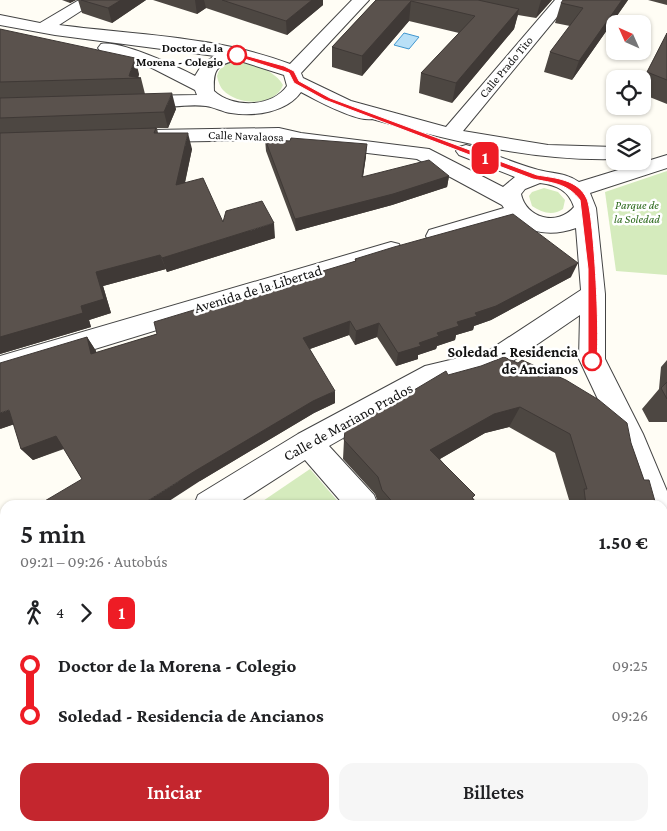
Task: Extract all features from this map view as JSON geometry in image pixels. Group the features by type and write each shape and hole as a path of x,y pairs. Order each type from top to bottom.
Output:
{"street":[{"path":"43,28 90,0"},
{"path":"117,102 217,100 266,107 279,102 289,96 294,77 361,0"},
{"name":"Calle Prado Tito","path":"450,134 564,0"},
{"path":"0,20 43,28 153,40 262,60 294,77 328,99 536,177 563,181 581,199 593,282 592,360 633,443 656,500"},
{"path":"520,24 539,28"},
{"path":"0,31 78,40 132,54 181,74 217,100 253,122 280,134"},
{"path":"209,134 224,122 208,67 225,57 237,55"},
{"path":"351,107 450,134 527,150 586,155 606,154"},
{"name":"Calle Navalaosa","path":"129,137 280,134 301,140 422,153 521,212 565,243 593,282"},
{"path":"651,150 667,149"},
{"path":"581,199 667,161"},
{"path":"536,177 519,182 510,193 521,212 553,226 568,225 580,218 581,199"},
{"name":"Avenida de la Libertad","path":"0,367 521,212"},
{"name":"Calle de Mariano Prados","path":"217,500 308,442 434,374 495,360 593,282"},
{"path":"495,360 525,371"},
{"path":"590,406 633,443"},
{"path":"308,442 359,500"}],"green space":[{"path":"237,61 256,66 275,75 283,85 279,92 272,97 256,102 238,99 223,90 217,76 218,72 227,64"},
{"name":"Parque de la Soledad","path":"667,171 667,275 616,271 605,192"},
{"path":"544,188 558,192 565,200 563,209 548,213 532,206 529,196 532,192"},
{"path":"310,469 337,500 264,500"}],"water":[{"path":"404,33 419,37 409,49 394,45"}],"building":[{"path":"81,0 121,0 108,8"},
{"path":"222,0 312,0 286,21"},
{"path":"376,0 478,0 519,9 456,83 421,73 475,16 411,1 362,56 332,47"},
{"path":"563,0 622,0 611,15 606,15 606,23 579,61 550,52 583,8 561,3"},
{"path":"0,29 135,58 129,76 141,78 0,82"},
{"path":"667,33 667,80 651,74 651,70 648,70"},
{"path":"172,93 164,112 0,118 0,98"},
{"path":"156,128 154,133 188,133 176,185 203,178 223,222 226,211 262,201 274,223 162,258 160,255 96,272 104,299 81,306 83,313 0,337 0,133"},
{"path":"291,138 367,144 362,177 429,160 449,176 393,194 295,219 265,139 290,141"},
{"path":"513,214 578,263 496,306 475,313 477,316 457,322 459,326 437,333 439,336 419,343 421,346 398,353 379,323 356,331 350,321 303,338 335,391 313,401 149,500 46,500 82,479 56,436 21,449 9,410 0,413 0,363 87,337 91,354 157,334 154,322 356,261 355,259"},
{"path":"504,357 518,363 522,360 566,380 599,400 627,423 631,443 644,480 649,480 655,500 585,500 584,489 587,489 570,434 520,407 494,414 430,450 475,495 472,498 474,500 391,500 382,490 378,477 344,440 345,431 446,371 448,375 481,366"},
{"path":"667,382 667,399 661,388"}],"bus line":[{"name":"1","path":"237,55 262,60 292,72 296,82 328,99 536,177 554,178 563,181 577,190 584,199 592,269 592,361"}],"place":[{"name":"Doctor de la Morena - Colegio","path":"237,55"},
{"name":"Soledad - Residencia de Ancianos","path":"592,361"}]}
